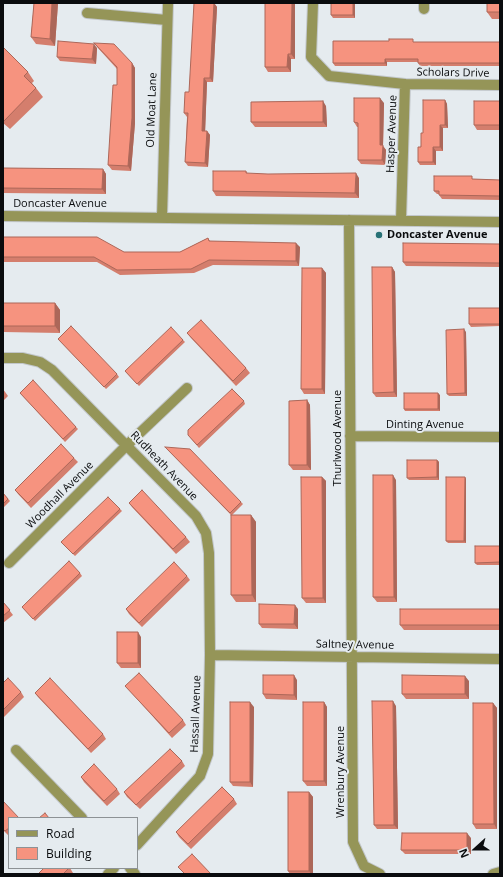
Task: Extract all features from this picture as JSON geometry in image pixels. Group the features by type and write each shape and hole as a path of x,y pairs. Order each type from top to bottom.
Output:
{"street":[{"name":"Old Moat Lane","path":"162,217 168,3"},
{"name":"Hasper Avenue","path":"313,3 310,57 329,76 405,84 401,220"},
{"path":"87,13 167,20"},
{"name":"Scholars Drive","path":"405,84 500,85"},
{"name":"Doncaster Avenue","path":"3,216 500,222"},
{"name":"Thurlwood Avenue","path":"349,220 352,657"},
{"name":"Rudheath Avenue","path":"3,358 24,358 40,362 52,370 196,516 206,533 209,553 210,655"},
{"name":"Woodhall Avenue","path":"10,563 127,445 187,388"},
{"name":"Dinting Avenue","path":"350,436 500,437"},
{"name":"Saltney Avenue","path":"210,655 500,659"},
{"name":"Hassall Avenue","path":"138,844 200,776 208,754 210,655"},
{"name":"Wrenbury Avenue","path":"352,657 353,842 364,866 380,874"},
{"path":"16,750 81,817"},
{"path":"493,874 500,872"}],"building":[{"path":"34,3 52,3 50,39 31,37"},
{"path":"194,3 214,3 210,78 204,78 202,131 207,131 205,163 185,162 188,113 184,113 185,92 189,92"},
{"path":"265,3 292,3 291,54 288,54 287,67 265,67"},
{"path":"331,3 353,3 353,15 331,15"},
{"path":"487,3 500,3 500,12 487,12"},
{"path":"389,39 413,39 413,42 500,42 500,63 418,63 418,59 385,59 385,63 333,63 333,41 389,41"},
{"path":"58,41 94,44 92,59 57,57"},
{"path":"94,43 114,44 132,63 132,118 128,166 108,165 113,85 117,85 117,67"},
{"path":"3,47 28,72 24,76 36,88 4,121 3,120"},
{"path":"354,98 380,98 380,145 383,145 382,160 358,160 358,123 354,122"},
{"path":"423,100 445,100 445,125 440,125 440,147 433,147 433,162 418,162 418,147 421,147 421,133 423,133"},
{"path":"323,101 323,122 251,122 251,102"},
{"path":"474,101 500,101 500,125 474,125"},
{"path":"3,168 103,169 102,189 3,188"},
{"path":"213,171 246,171 246,173 268,174 356,173 355,193 213,191"},
{"path":"434,176 472,176 472,179 500,180 500,196 439,195 439,191 434,191"},
{"path":"3,237 97,237 124,252 180,252 208,238 209,241 296,243 296,261 209,260 191,269 117,270 94,257 3,257"},
{"path":"403,243 500,244 500,263 403,262"},
{"path":"372,267 392,267 394,392 373,393"},
{"path":"302,268 322,268 322,389 301,389"},
{"path":"3,303 55,303 55,326 3,326"},
{"path":"469,308 500,308 500,324 469,324"},
{"path":"201,320 246,368 233,381 187,333"},
{"path":"71,326 117,374 104,387 58,339"},
{"path":"171,327 183,340 137,384 125,371"},
{"path":"464,329 465,393 447,394 446,330"},
{"path":"33,380 76,427 63,439 20,393"},
{"path":"232,389 244,401 197,445 188,435 188,430"},
{"path":"404,393 438,393 438,409 404,409"},
{"path":"307,400 307,465 289,465 289,401"},
{"path":"61,444 74,458 28,503 15,490"},
{"path":"165,447 190,449 241,502 230,513"},
{"path":"407,460 437,460 437,477 407,478"},
{"path":"373,475 393,475 394,597 373,597"},
{"path":"301,477 322,477 323,598 302,598"},
{"path":"446,477 465,477 464,541 446,541"},
{"path":"142,490 186,537 173,549 129,503"},
{"path":"3,493 8,499 3,504"},
{"path":"108,497 120,509 73,554 61,542"},
{"path":"231,515 251,515 252,595 231,595"},
{"path":"475,546 500,546 500,562 475,563"},
{"path":"69,561 80,573 33,619 22,607"},
{"path":"174,562 187,576 139,623 126,609"},
{"path":"3,602 10,610 3,616"},
{"path":"259,604 295,605 294,624 259,624"},
{"path":"400,609 500,609 500,625 400,625"},
{"path":"117,632 138,632 138,663 117,663"},
{"path":"139,673 183,720 169,733 125,686"},
{"path":"263,675 294,675 294,695 263,694"},
{"path":"402,675 465,676 465,694 402,694"},
{"path":"8,678 21,692 3,710 3,683"},
{"path":"50,678 103,734 88,749 35,693"},
{"path":"372,701 393,701 394,825 374,825"},
{"path":"230,702 250,702 250,782 230,782"},
{"path":"303,702 324,702 324,781 303,781"},
{"path":"473,703 493,703 494,824 473,824"},
{"path":"170,749 182,761 136,805 124,792"},
{"path":"94,764 117,789 104,801 81,777"},
{"path":"222,787 234,799 188,844 176,832"},
{"path":"288,792 309,792 309,871 288,871"},
{"path":"3,801 18,817 8,817 8,829 5,831 3,829"},
{"path":"45,813 48,817 40,817"},
{"path":"402,833 467,833 467,850 401,850"},
{"path":"192,854 211,874 185,874 178,867"},
{"path":"43,869 68,869 63,874 38,874"}],"place":[{"name":"Doncaster Avenue","path":"379,235"}]}
